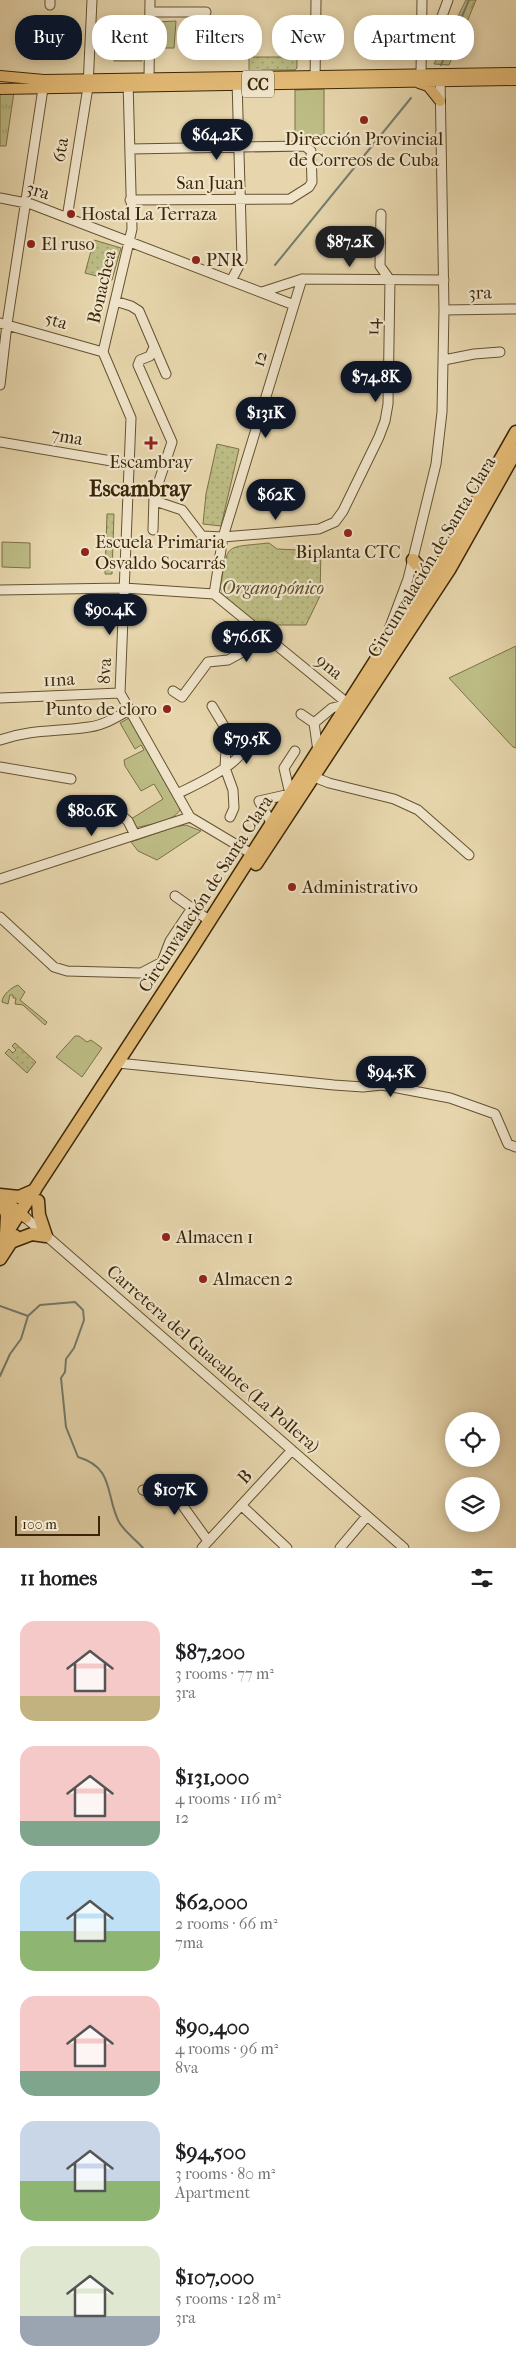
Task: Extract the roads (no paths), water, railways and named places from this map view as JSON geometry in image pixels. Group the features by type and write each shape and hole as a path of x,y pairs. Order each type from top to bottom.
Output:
{"highway":[{"name":"Circunvalación de Santa Clara","path":"0,1259 6,1240 193,954 314,776 379,655 440,566 516,432"},
{"name":"Circunvalación de Santa Clara","path":"193,954 210,921 318,752 352,708 449,570 516,451"},
{"path":"413,560 420,568 432,569 440,566"},
{"path":"0,1195 19,1198 37,1195 39,1215 46,1236 32,1234 6,1240 7,1215 0,1195"}],"main road":[{"name":"CC","path":"440,78 516,72"},
{"name":"CC","path":"0,76 43,84"},
{"name":"CC","path":"128,82 149,78 237,81"},
{"name":"CC","path":"0,89 43,84 128,82 419,78 516,80"},
{"path":"419,78 440,101"},
{"name":"Carretera del Guacalote (La Pollera)","path":"0,1195 23,1216"}],"street":[{"name":"6ta","path":"66,218 88,83 92,0"},
{"path":"149,78 150,0"},
{"path":"315,79 316,0"},
{"path":"422,0 422,15"},
{"path":"442,15 448,0"},
{"path":"150,12 206,12"},
{"path":"419,78 420,60"},
{"path":"379,655 408,579 413,560 436,464 442,412 444,280 440,78"},
{"path":"231,281 242,260 242,199 237,81"},
{"name":"Bonachea","path":"103,352 132,229 128,82"},
{"path":"0,385 4,323 26,202 43,84"},
{"name":"San Juan","path":"130,200 290,198 309,187 312,182 311,151 304,146 240,148"},
{"path":"130,150 240,148"},
{"name":"3ra","path":"0,198 26,202 294,305"},
{"name":"14","path":"223,537 320,529 335,522 354,488 385,421 388,404 390,280 380,266 381,214"},
{"name":"3ra","path":"262,292 302,279 444,280"},
{"name":"12","path":"214,594 223,537 302,279"},
{"path":"115,302 131,306 139,311 154,347 154,357 166,374"},
{"name":"3ra","path":"444,310 516,309"},
{"name":"5ta","path":"4,323 103,352"},
{"name":"8va","path":"103,352 131,418 120,693 190,816 252,854"},
{"path":"444,360 474,354 500,352"},
{"path":"153,530 154,496 172,442 138,366 140,360 154,357"},
{"name":"7ma","path":"0,442 129,464"},
{"path":"155,501 182,510 202,536 223,537"},
{"path":"0,590 124,588 214,594"},
{"name":"9na","path":"214,594 352,708"},
{"path":"232,636 246,650"},
{"path":"173,691 182,697 208,662 228,660 268,638"},
{"name":"11na","path":"0,698 120,693"},
{"path":"212,706 227,731 225,768 232,790 234,808 230,817"},
{"path":"314,723 332,708 352,708"},
{"path":"0,740 37,730 91,727 109,721 129,710"},
{"path":"301,714 314,723 318,752"},
{"path":"178,794 225,768 247,749 249,740 244,733 237,730 227,731"},
{"path":"272,824 259,801 290,794 284,768 295,751"},
{"path":"0,767 72,779"},
{"path":"314,776 338,786 394,799 418,810 469,855"},
{"path":"99,821 107,811 116,811 128,821 135,835"},
{"path":"0,880 190,816"},
{"path":"175,896 210,921"},
{"path":"0,917 54,967 67,971 141,973 162,962 170,941 192,908"},
{"path":"123,1063 334,1085 363,1087 382,1084 450,1098 495,1114 508,1144 516,1148"},
{"name":"Carretera del Guacalote (La Pollera)","path":"23,1216 404,1548"},
{"name":"B","path":"205,1545 292,1450"},
{"path":"143,1490 180,1502 205,1545"},
{"path":"241,1505 287,1548"},
{"path":"342,1547 368,1516"}],"waterway":[{"path":"441,65 469,0"},
{"path":"275,265 411,98"},
{"path":"0,1306 28,1316 40,1305 75,1302 83,1310 84,1320 74,1348 66,1359 65,1372 61,1378 66,1427 78,1457 90,1462 104,1475 119,1522 143,1548"},
{"path":"0,1376 10,1354 21,1339 28,1316"}],"place":[{"name":"Dirección Provincial de Correos de Cuba","path":"364,120"},
{"name":"Hostal La Terraza","path":"71,214"},
{"name":"El ruso","path":"31,244"},
{"name":"PNR","path":"196,260"},
{"name":"Escambray","path":"151,443"},
{"name":"Biplanta CTC","path":"348,533"},
{"name":"Escuela Primaria Osvaldo Socarrás","path":"85,552"},
{"name":"Punto de cloro","path":"167,709"},
{"name":"Administrativo","path":"292,887"},
{"name":"Almacen 1","path":"166,1237"},
{"name":"Almacen 2","path":"203,1279"}],"district":[{"name":"Escambray","path":"140,489"}],"park label":[{"name":"Organopónico","path":"273,588"}]}
